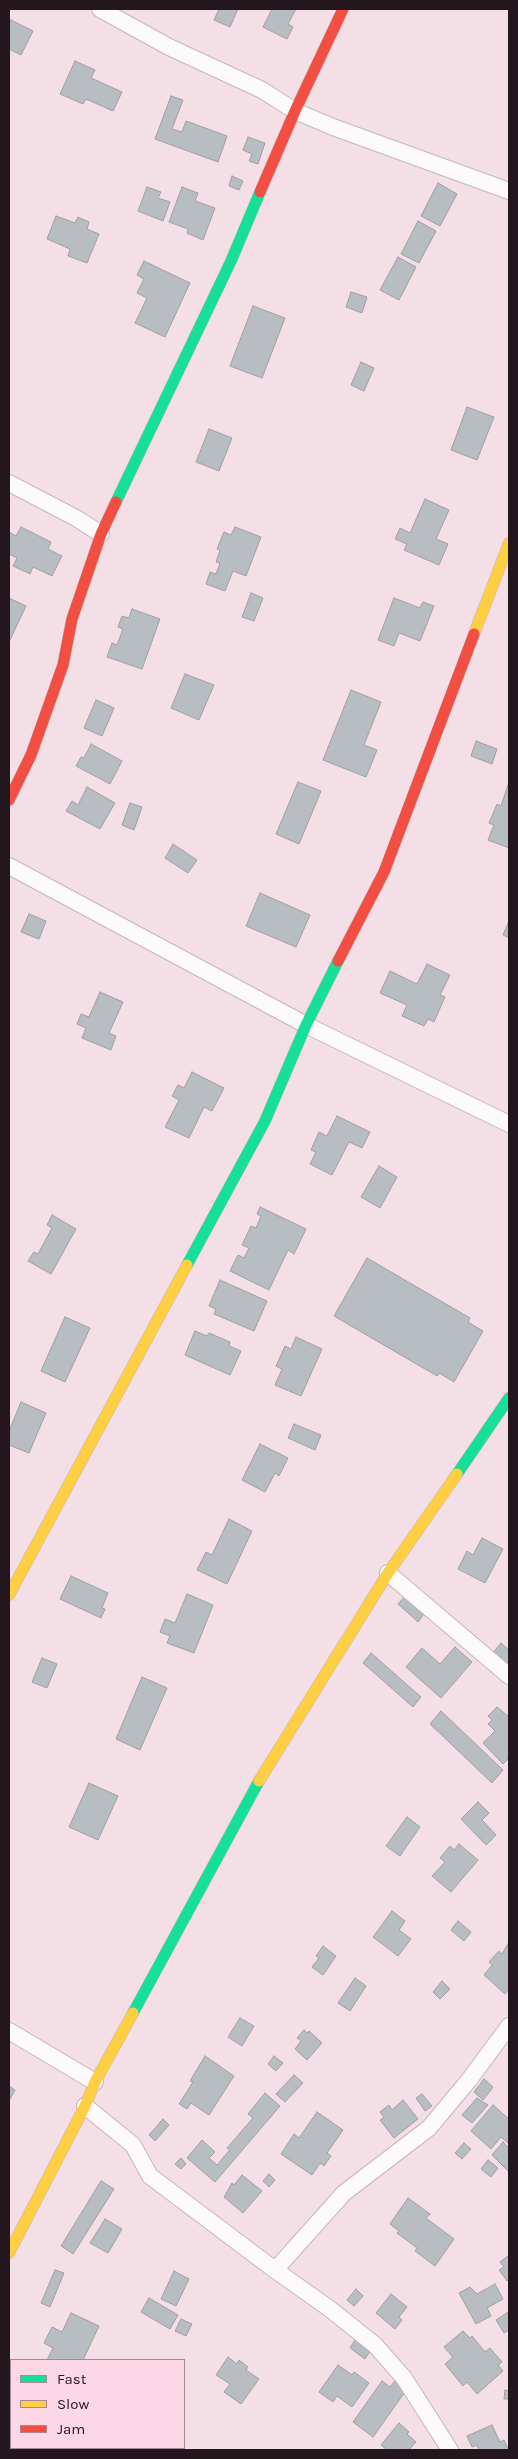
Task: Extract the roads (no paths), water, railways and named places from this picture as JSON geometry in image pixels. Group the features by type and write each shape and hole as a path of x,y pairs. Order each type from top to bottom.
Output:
{"street":[{"path":"100,9 169,47 262,90 296,111 333,127 509,191"},
{"path":"9,800 32,755 54,692 63,665 72,619 101,534 231,260 343,9"},
{"path":"9,483 76,518 101,534"},
{"path":"9,1594 265,1121 306,1025 384,872 509,544"},
{"path":"9,866 306,1025 509,1124"},
{"path":"9,2253 85,2106 95,2082 255,1788 388,1573 509,1398"},
{"path":"388,1573 509,1676"},
{"path":"274,2270 344,2193 429,2128 469,2080 509,2026"},
{"path":"9,2031 95,2082"},
{"path":"85,2106 134,2145 150,2176 274,2270 330,2309 375,2345 404,2378 450,2450"}]}
